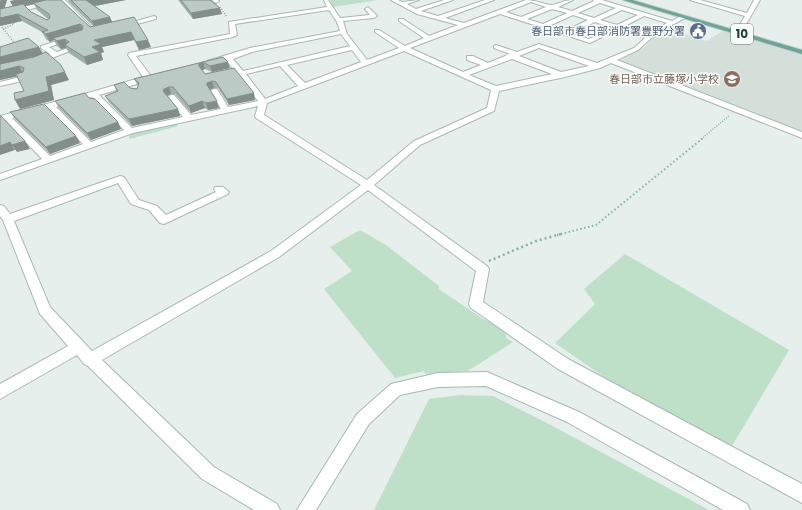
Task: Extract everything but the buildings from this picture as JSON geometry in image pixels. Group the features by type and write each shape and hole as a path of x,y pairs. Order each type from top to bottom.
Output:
{"main road":[{"name":"10","path":"626,0 802,52"}],"street":[{"path":"0,14 28,8 38,3 65,0 94,32"},
{"path":"326,0 329,8 338,20 343,32 366,63"},
{"path":"394,0 416,11 464,25"},
{"path":"402,4 416,0"},
{"path":"416,11 450,0"},
{"path":"439,18 490,0"},
{"path":"0,177 130,131 263,102 531,0 649,37"},
{"path":"521,18 570,0"},
{"path":"693,0 749,15"},
{"path":"738,33 757,0"},
{"path":"543,26 598,1 673,23"},
{"path":"28,8 34,13"},
{"path":"242,43 231,23 329,8"},
{"path":"565,33 621,8"},
{"path":"338,20 374,16 368,9"},
{"path":"500,12 590,41 644,14"},
{"path":"377,31 404,48 496,89 597,66 636,49 655,32 683,17"},
{"path":"116,27 154,18"},
{"path":"401,20 428,39 440,45"},
{"path":"56,54 43,47 101,30"},
{"path":"148,78 132,55 343,32"},
{"path":"443,33 455,38"},
{"path":"199,65 229,58 242,43"},
{"path":"464,74 539,46 597,66"},
{"path":"237,72 282,64 354,47"},
{"path":"496,47 562,75"},
{"path":"28,63 68,50"},
{"path":"229,58 237,72 263,102"},
{"path":"470,58 487,65"},
{"path":"611,60 802,135"},
{"path":"282,64 303,86"},
{"path":"3,118 51,106 162,74"},
{"path":"0,84 24,78"},
{"path":"128,84 138,92"},
{"path":"89,360 275,254 368,185 418,143 491,109 496,89"},
{"path":"214,91 226,110"},
{"path":"94,94 130,131"},
{"path":"170,97 190,118"},
{"path":"263,102 259,116 368,185 483,270 476,304 563,364 802,494"},
{"path":"51,106 90,146"},
{"path":"3,118 48,160"},
{"path":"219,189 224,192 164,220 153,208 135,202 120,179 4,214 45,310 89,360 208,473 271,510"},
{"path":"0,392 78,347"},
{"path":"306,510 363,419 396,389 438,380 487,379 573,417 741,510"}],"path":[{"path":"216,1 231,23"},
{"path":"9,12 14,24 2,28 17,46 15,48"},
{"path":"477,266 536,241 596,225 737,110"}],"shaded area":[{"name":"春日部市立藤塚小学校","path":"668,29 706,41 723,31 802,55 802,132 620,62 646,46 655,36"}],"green space":[{"path":"330,0 378,0 333,7"},
{"path":"177,123 178,126 130,139 128,134"},
{"path":"360,230 386,245 439,286 439,289 483,319 506,330 506,338 513,342 468,371 425,374 424,371 395,378 324,289 352,271 330,247"},
{"path":"625,254 789,350 731,448 610,381 555,343 595,304 584,289"},
{"path":"460,395 493,396 547,423 709,510 374,510 429,399"}],"place":[{"name":"春日部市春日部消防署豊野分署","path":"698,31"},
{"name":"春日部市立藤塚小学校","path":"732,79"}]}
